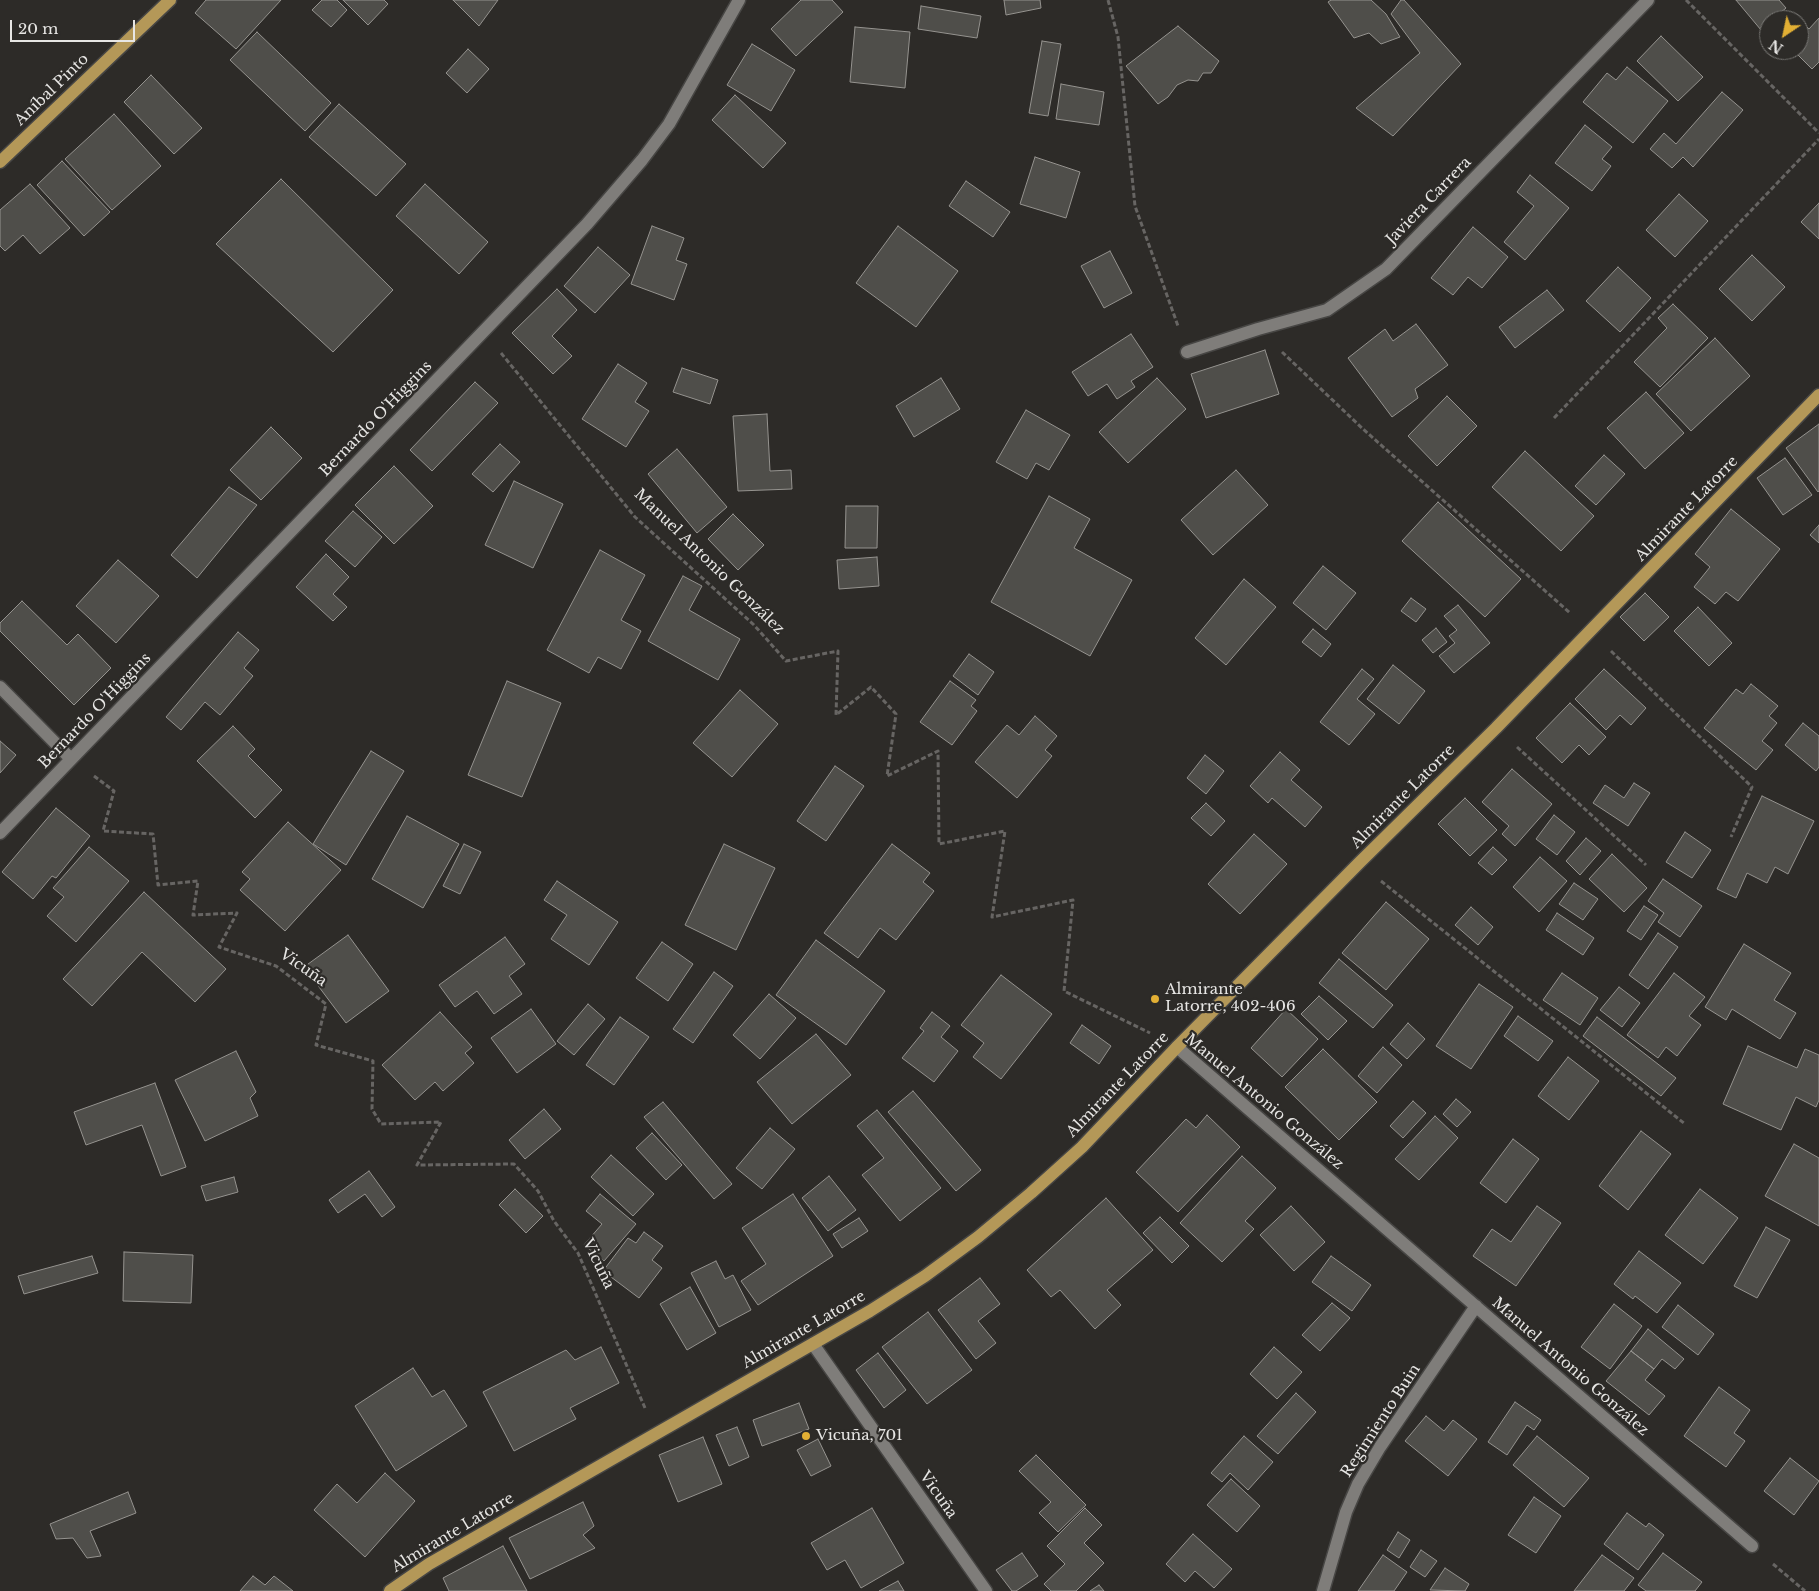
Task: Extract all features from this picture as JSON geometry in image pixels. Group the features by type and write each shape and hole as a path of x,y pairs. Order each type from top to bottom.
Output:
{"main road":[{"name":"Aníbal Pinto","path":"0,162 164,2"},
{"name":"Almirante Latorre","path":"390,1591 428,1564 870,1311 925,1276 978,1237 1032,1193 1082,1147 1177,1047 1358,863 1591,632 1819,395"}],"street":[{"name":"Bernardo O'Higgins","path":"0,833 586,224 642,160 669,124 739,0"},
{"name":"Javiera Carrera","path":"1187,352 1258,329 1327,310 1386,268 1648,0"},
{"path":"0,687 71,759"},
{"name":"Manuel Antonio González","path":"1177,1047 1752,1546"},
{"name":"Regimiento Buin","path":"1323,1591 1346,1512 1358,1484 1380,1447 1476,1306"},
{"name":"Vicuña","path":"813,1344 986,1591"}],"path":[{"path":"1108,0 1118,37 1135,206 1187,352"},
{"path":"1686,0 1819,133"},
{"path":"1554,418 1819,139"},
{"path":"1258,329 1371,436 1591,632 1752,787 1732,837"},
{"name":"Manuel Antonio González","path":"483,331 636,517 754,625 786,662 838,651 836,715 871,686 896,714 887,776 938,751 938,844 1005,831 992,917 1073,900 1064,991 1177,1047"},
{"path":"1496,728 1646,865"},
{"name":"Vicuña","path":"71,759 114,791 103,831 153,834 158,885 198,881 193,916 237,913 219,947 276,966 326,1004 316,1045 373,1061 372,1109 381,1124 440,1122 417,1165 514,1164 538,1191 554,1222 578,1254 656,1434"},
{"path":"1358,863 1685,1124"},
{"path":"1752,1546 1805,1591"}],"building":[{"path":"206,0 281,0 236,49 195,13"},
{"path":"322,0 337,0 347,10 331,27 312,10"},
{"path":"343,0 384,0 388,4 368,25"},
{"path":"453,0 498,0 479,26"},
{"path":"801,0 832,0 843,12 796,56 771,29"},
{"path":"1004,0 1040,0 1041,8 1006,15"},
{"path":"1331,0 1371,0 1386,14 1400,37 1381,44 1369,33 1354,38 1328,2"},
{"path":"1401,0 1404,0 1461,64 1393,136 1356,108 1420,53 1391,14"},
{"path":"1736,0 1779,0 1786,8 1784,10 1759,10 1759,28"},
{"path":"921,6 981,16 977,38 918,29"},
{"path":"1819,18 1819,62 1812,69 1803,60 1809,60 1809,29"},
{"path":"1178,26 1219,61 1211,73 1203,73 1198,81 1188,80 1177,85 1168,97 1158,104 1126,66"},
{"path":"855,27 910,32 905,88 850,82"},
{"path":"257,32 331,103 305,131 230,60"},
{"path":"1661,36 1703,77 1678,101 1637,61"},
{"path":"1042,41 1061,44 1048,116 1029,113"},
{"path":"752,44 795,70 771,111 727,85"},
{"path":"468,49 489,69 467,93 446,73"},
{"path":"1627,67 1668,101 1633,143 1583,102 1607,73 1616,80"},
{"path":"151,75 202,128 174,154 124,102"},
{"path":"1061,84 1104,92 1099,125 1056,119"},
{"path":"1722,92 1743,110 1693,167 1683,157 1672,168 1650,149 1664,133 1676,144"},
{"path":"735,95 786,143 763,168 712,120"},
{"path":"339,104 406,164 376,196 309,137"},
{"path":"114,114 161,166 112,210 65,159"},
{"path":"1585,125 1612,147 1602,159 1611,166 1592,191 1555,163"},
{"path":"1035,157 1080,172 1066,218 1020,204"},
{"path":"62,161 110,212 84,236 37,185"},
{"path":"1530,175 1569,208 1525,260 1504,242 1534,206 1517,192"},
{"path":"281,179 393,290 333,352 216,244"},
{"path":"966,181 1010,212 993,237 949,206"},
{"path":"30,184 70,228 40,254 23,235 5,251 0,246 0,210"},
{"path":"425,184 488,242 459,274 396,216"},
{"path":"1679,194 1708,221 1675,257 1646,230"},
{"path":"1819,203 1819,239 1801,222"},
{"path":"652,226 684,238 676,260 687,264 674,300 631,284"},
{"path":"898,226 958,271 916,327 856,283"},
{"path":"1473,227 1508,257 1482,288 1468,277 1453,295 1431,278"},
{"path":"598,247 630,275 595,313 564,286"},
{"path":"1110,251 1132,293 1104,308 1081,266"},
{"path":"1752,255 1785,287 1752,321 1719,289"},
{"path":"1618,267 1651,298 1620,332 1586,301"},
{"path":"557,289 577,310 552,336 572,356 553,374 512,333"},
{"path":"1547,290 1564,310 1515,348 1499,327"},
{"path":"1673,304 1708,338 1660,387 1634,362 1667,328 1658,318"},
{"path":"1416,324 1448,365 1415,389 1418,398 1392,417 1348,358 1385,329 1393,341"},
{"path":"1131,334 1153,367 1131,381 1135,387 1117,399 1107,384 1088,396 1072,372"},
{"path":"1715,338 1750,376 1691,431 1656,394"},
{"path":"1265,350 1279,394 1206,418 1191,374"},
{"path":"618,364 647,383 635,402 649,411 626,447 582,419"},
{"path":"682,368 718,380 710,404 673,392"},
{"path":"941,378 960,409 914,437 896,406"},
{"path":"1157,378 1186,409 1128,463 1099,432"},
{"path":"475,382 498,403 432,471 410,450"},
{"path":"1646,392 1684,433 1645,469 1607,428"},
{"path":"1447,396 1477,426 1437,466 1408,436"},
{"path":"1026,410 1070,435 1049,470 1036,463 1027,479 996,462"},
{"path":"767,414 770,471 791,470 792,489 738,491 733,416"},
{"path":"1819,424 1819,491 1818,492 1786,448"},
{"path":"271,427 302,458 261,500 230,470"},
{"path":"500,444 520,462 493,492 472,474"},
{"path":"677,449 727,507 697,533 648,474"},
{"path":"1525,451 1594,516 1561,551 1492,487"},
{"path":"1604,455 1625,474 1596,505 1575,486"},
{"path":"1785,458 1812,495 1783,515 1757,478"},
{"path":"394,466 433,506 394,544 355,505"},
{"path":"1236,470 1268,505 1213,555 1181,520"},
{"path":"514,481 563,504 533,568 485,545"},
{"path":"229,487 257,505 197,578 171,555"},
{"path":"1049,496 1090,519 1074,548 1132,580 1090,656 991,602"},
{"path":"1438,502 1521,579 1485,617 1402,541"},
{"path":"846,506 878,506 877,548 845,548"},
{"path":"1731,509 1780,549 1738,601 1726,592 1715,604 1694,587 1710,567 1695,554"},
{"path":"353,511 382,537 355,567 325,541"},
{"path":"733,514 764,545 738,570 708,539"},
{"path":"1819,525 1819,543 1810,535"},
{"path":"600,550 645,575 621,620 641,631 621,669 598,657 589,673 547,650"},
{"path":"326,554 349,577 333,594 347,607 333,621 296,587"},
{"path":"877,557 879,586 839,589 837,560"},
{"path":"118,560 159,596 116,643 76,606"},
{"path":"1323,566 1356,593 1326,630 1293,603"},
{"path":"683,576 702,586 689,610 740,639 718,680 648,641"},
{"path":"1244,579 1276,607 1226,665 1195,638"},
{"path":"1645,593 1669,617 1644,641 1620,617"},
{"path":"1411,598 1426,609 1416,622 1401,611"},
{"path":"22,601 67,645 78,634 111,668 74,705 0,631 0,623"},
{"path":"1458,605 1490,643 1454,673 1439,656 1455,643 1449,636 1457,630 1444,616"},
{"path":"1698,607 1732,643 1709,666 1674,631"},
{"path":"1436,628 1447,642 1433,653 1422,640"},
{"path":"1313,629 1331,644 1321,657 1302,642"},
{"path":"238,632 259,650 244,668 253,676 220,715 205,702 181,730 166,717"},
{"path":"969,654 994,672 978,695 953,676"},
{"path":"1393,665 1425,691 1399,724 1367,699"},
{"path":"1362,669 1374,679 1357,699 1375,714 1349,745 1320,722"},
{"path":"1604,669 1646,708 1631,725 1620,715 1606,730 1575,699"},
{"path":"507,681 561,703 522,797 468,775"},
{"path":"950,681 976,700 971,706 977,711 952,745 920,722"},
{"path":"1751,684 1778,706 1769,716 1777,723 1762,741 1773,750 1756,770 1704,728 1736,689 1743,694"},
{"path":"740,690 778,724 732,777 693,743"},
{"path":"1570,703 1606,737 1589,755 1579,745 1562,763 1536,738"},
{"path":"1035,716 1057,736 1045,750 1052,756 1017,798 975,762 1007,725 1019,735"},
{"path":"1803,723 1819,736 1819,767 1816,771 1785,745"},
{"path":"233,726 255,749 248,756 282,790 255,818 197,761"},
{"path":"0,741 16,755 0,773"},
{"path":"371,751 404,771 346,865 313,844"},
{"path":"1280,752 1300,770 1291,780 1322,807 1305,827 1272,798 1268,803 1250,786"},
{"path":"1205,755 1224,771 1206,794 1187,778"},
{"path":"835,766 864,786 826,841 797,821"},
{"path":"1512,769 1552,804 1515,846 1502,834 1509,826 1482,802"},
{"path":"1634,783 1650,793 1628,826 1593,803 1605,785 1624,798"},
{"path":"1762,796 1814,821 1788,874 1775,867 1767,883 1747,873 1736,898 1717,889"},
{"path":"1465,798 1497,830 1470,856 1438,824"},
{"path":"1206,803 1225,821 1211,836 1191,818"},
{"path":"56,808 90,836 56,878 52,876 33,899 2,872"},
{"path":"1554,815 1575,832 1557,855 1536,839"},
{"path":"407,816 459,844 423,908 372,879"},
{"path":"288,822 341,870 285,931 240,890 250,879 242,872"},
{"path":"1685,832 1711,850 1692,878 1666,862"},
{"path":"1254,834 1287,864 1240,914 1208,884"},
{"path":"1586,838 1601,851 1580,875 1566,861"},
{"path":"464,844 481,852 460,894 443,886"},
{"path":"724,844 775,868 736,950 685,925"},
{"path":"892,844 930,873 923,882 934,891 896,940 880,928 858,958 824,933"},
{"path":"89,847 129,881 76,942 47,916 64,897 53,888"},
{"path":"1493,847 1507,860 1492,875 1478,863"},
{"path":"1612,854 1647,888 1624,912 1589,879"},
{"path":"1540,857 1567,881 1539,912 1513,887"},
{"path":"1663,879 1702,906 1680,937 1658,922 1664,913 1648,901"},
{"path":"557,881 618,922 589,965 551,939 567,915 544,900"},
{"path":"1574,883 1598,899 1583,920 1559,904"},
{"path":"144,892 226,969 195,1002 142,952 92,1006 63,979"},
{"path":"1386,902 1429,939 1386,990 1342,953"},
{"path":"1644,906 1658,915 1641,940 1627,931"},
{"path":"1471,907 1493,927 1478,945 1455,925"},
{"path":"1557,913 1594,938 1583,955 1546,930"},
{"path":"1658,933 1678,947 1648,989 1629,975"},
{"path":"348,935 389,991 346,1023 304,967"},
{"path":"505,937 525,964 509,976 522,994 494,1014 477,991 455,1007 439,985"},
{"path":"816,940 885,991 846,1045 776,995"},
{"path":"662,942 693,964 668,1001 636,978"},
{"path":"1744,944 1791,973 1774,1000 1796,1013 1780,1039 1732,1009 1726,1020 1705,1007"},
{"path":"1339,959 1393,1005 1373,1028 1319,983"},
{"path":"714,972 733,986 693,1043 673,1029"},
{"path":"1562,973 1598,998 1580,1025 1543,1000"},
{"path":"1674,973 1705,997 1689,1016 1701,1025 1677,1056 1666,1047 1658,1058 1627,1035"},
{"path":"1001,975 1052,1014 1001,1079 973,1057 984,1043 961,1025"},
{"path":"1479,984 1513,1007 1471,1069 1436,1046"},
{"path":"1619,987 1640,1003 1622,1027 1600,1010"},
{"path":"769,994 796,1018 760,1059 733,1035"},
{"path":"1319,996 1347,1021 1328,1040 1301,1014"},
{"path":"588,1004 605,1019 574,1055 557,1041"},
{"path":"531,1009 556,1044 517,1073 491,1038"},
{"path":"1286,1009 1318,1039 1282,1077 1251,1048"},
{"path":"440,1012 472,1047 465,1053 474,1063 443,1091 435,1082 415,1100 382,1065"},
{"path":"932,1012 950,1026 941,1037 958,1051 934,1082 902,1058 924,1031 920,1028"},
{"path":"1518,1016 1553,1041 1538,1061 1504,1036"},
{"path":"620,1017 649,1037 614,1085 586,1065"},
{"path":"1597,1017 1676,1078 1661,1096 1583,1036"},
{"path":"1408,1023 1425,1039 1407,1059 1390,1044"},
{"path":"1082,1025 1111,1046 1099,1064 1070,1043"},
{"path":"816,1034 851,1075 792,1124 757,1082"},
{"path":"1748,1046 1797,1068 1805,1049 1819,1055 1819,1100 1816,1107 1796,1097 1781,1130 1723,1104"},
{"path":"1383,1047 1402,1065 1377,1093 1358,1076"},
{"path":"1323,1049 1377,1102 1339,1140 1285,1087"},
{"path":"236,1051 256,1092 250,1098 258,1116 205,1141 175,1080"},
{"path":"1568,1057 1599,1081 1569,1120 1538,1096"},
{"path":"155,1083 186,1167 161,1176 142,1125 86,1145 74,1112"},
{"path":"913,1091 981,1170 956,1191 888,1112"},
{"path":"1456,1099 1471,1112 1457,1127 1443,1114"},
{"path":"1413,1101 1426,1113 1403,1138 1390,1126"},
{"path":"663,1102 732,1184 714,1199 644,1117"},
{"path":"544,1109 561,1129 525,1159 509,1140"},
{"path":"877,1110 941,1188 900,1221 862,1175 884,1158 857,1126"},
{"path":"1207,1115 1240,1147 1178,1212 1136,1172 1186,1119 1196,1128"},
{"path":"1435,1116 1458,1138 1419,1180 1395,1159"},
{"path":"770,1128 795,1149 762,1189 736,1168"},
{"path":"1641,1131 1671,1154 1628,1210 1599,1186"},
{"path":"652,1133 682,1165 666,1180 636,1148"},
{"path":"1513,1139 1539,1159 1506,1203 1480,1183"},
{"path":"1794,1144 1819,1158 1819,1226 1765,1196"},
{"path":"611,1155 654,1194 633,1216 591,1177"},
{"path":"1242,1156 1276,1188 1245,1221 1254,1229 1222,1262 1180,1223"},
{"path":"369,1171 395,1207 382,1217 365,1194 338,1213 329,1200"},
{"path":"829,1176 856,1210 828,1231 802,1198"},
{"path":"234,1177 238,1192 206,1201 201,1186"},
{"path":"515,1189 543,1216 526,1233 499,1205"},
{"path":"1700,1189 1738,1218 1703,1264 1665,1235"},
{"path":"600,1194 636,1224 604,1261 584,1245 602,1224 586,1211"},
{"path":"793,1194 833,1256 758,1305 741,1281 766,1264 742,1228"},
{"path":"1106,1198 1153,1250 1107,1290 1121,1305 1095,1329 1060,1290 1051,1297 1027,1270"},
{"path":"1291,1206 1325,1242 1294,1271 1260,1235"},
{"path":"1537,1206 1561,1223 1516,1286 1473,1256 1492,1229 1511,1242"},
{"path":"1160,1217 1189,1246 1172,1263 1143,1233"},
{"path":"859,1218 868,1231 842,1248 833,1234"},
{"path":"1766,1227 1790,1240 1757,1298 1734,1286"},
{"path":"644,1232 663,1246 652,1260 662,1268 639,1298 603,1271 628,1238 636,1243"},
{"path":"1639,1251 1681,1283 1657,1313 1635,1296 1633,1299 1614,1284"},
{"path":"124,1252 193,1255 191,1303 123,1301"},
{"path":"92,1256 98,1273 24,1294 18,1276"},
{"path":"1331,1256 1371,1285 1352,1311 1312,1282"},
{"path":"716,1261 725,1279 733,1275 751,1310 719,1327 691,1273"},
{"path":"980,1278 1000,1304 978,1321 996,1343 976,1359 938,1310"},
{"path":"690,1287 716,1333 687,1350 660,1304"},
{"path":"1332,1303 1350,1318 1320,1351 1302,1335"},
{"path":"1614,1304 1642,1326 1610,1369 1581,1347"},
{"path":"1678,1305 1714,1334 1698,1355 1662,1327"},
{"path":"928,1312 972,1370 927,1404 882,1347"},
{"path":"1648,1329 1684,1359 1675,1369 1662,1359 1654,1369 1631,1351"},
{"path":"601,1347 619,1383 570,1408 576,1419 514,1451 483,1392 566,1350 575,1360"},
{"path":"1274,1347 1302,1372 1277,1399 1250,1374"},
{"path":"1631,1351 1654,1369 1645,1380 1665,1396 1649,1415 1606,1381"},
{"path":"878,1353 906,1390 884,1408 856,1370"},
{"path":"413,1368 432,1397 444,1390 467,1426 396,1471 355,1406"},
{"path":"1719,1387 1750,1410 1734,1433 1745,1441 1726,1467 1684,1436"},
{"path":"1296,1393 1316,1412 1278,1454 1257,1436"},
{"path":"1515,1402 1541,1420 1534,1430 1527,1425 1507,1455 1488,1442"},
{"path":"799,1403 809,1429 762,1446 753,1420"},
{"path":"1426,1416 1444,1431 1453,1420 1477,1439 1448,1476 1405,1441"},
{"path":"737,1427 749,1457 729,1466 716,1435"},
{"path":"1244,1436 1273,1462 1248,1490 1230,1473 1222,1482 1211,1473"},
{"path":"1537,1436 1589,1478 1564,1507 1513,1465"},
{"path":"703,1437 722,1484 678,1502 659,1455"},
{"path":"818,1439 831,1466 811,1476 797,1450"},
{"path":"1036,1455 1086,1505 1058,1532 1039,1513 1051,1502 1019,1471"},
{"path":"1790,1458 1819,1481 1794,1515 1764,1491"},
{"path":"385,1473 415,1501 365,1557 314,1510 337,1484 357,1503"},
{"path":"1231,1479 1260,1506 1237,1532 1207,1505"},
{"path":"128,1492 136,1513 90,1531 101,1556 87,1558 73,1538 56,1539 50,1524"},
{"path":"1534,1497 1561,1516 1536,1553 1508,1535"},
{"path":"583,1502 594,1526 583,1535 595,1548 530,1579 509,1538"},
{"path":"872,1508 904,1563 861,1588 845,1560 827,1570 811,1543"},
{"path":"1085,1508 1102,1525 1084,1543 1104,1563 1076,1591 1051,1591 1044,1584 1065,1564 1047,1546"},
{"path":"1627,1513 1646,1527 1649,1523 1664,1535 1638,1570 1604,1544"},
{"path":"1398,1532 1410,1540 1399,1558 1387,1550"},
{"path":"1193,1534 1232,1569 1214,1588 1195,1571 1185,1582 1166,1564"},
{"path":"503,1546 527,1591 449,1591 443,1578"},
{"path":"1421,1550 1437,1561 1425,1577 1410,1567"},
{"path":"1022,1553 1038,1576 1016,1591 1012,1591 996,1570"},
{"path":"1663,1553 1702,1582 1695,1591 1646,1591 1638,1585"},
{"path":"1383,1555 1407,1572 1394,1591 1358,1591"},
{"path":"1602,1555 1634,1578 1624,1591 1574,1591"},
{"path":"1445,1568 1469,1584 1465,1591 1430,1590"},
{"path":"253,1576 265,1585 274,1576 293,1591 240,1591"},
{"path":"898,1581 904,1591 879,1591"},
{"path":"1099,1585 1104,1591 1090,1591"}],"place":[{"name":"Almirante Latorre, 402-406","path":"1155,999"},
{"name":"Vicuña, 701","path":"806,1436"}]}
